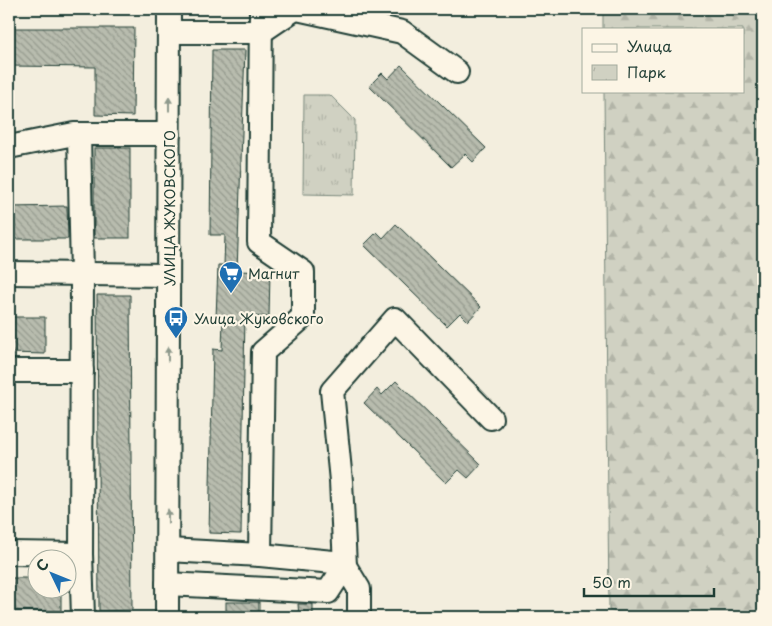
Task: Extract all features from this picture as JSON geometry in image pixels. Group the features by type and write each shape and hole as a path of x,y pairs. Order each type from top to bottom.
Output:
{"street":[{"name":"УЛИЦА ЖУКОВСКОГО","path":"167,617 169,9"},
{"path":"260,555 263,352 303,317 303,272 259,242 261,9"},
{"path":"169,32 261,32 296,9 402,32 457,72"},
{"path":"79,134 82,274 83,617"},
{"path":"9,148 79,134 169,134"},
{"path":"9,273 168,275"},
{"path":"359,617 359,589 345,566 341,481 332,391 401,311 491,418"},
{"path":"9,371 82,371"},
{"path":"168,550 260,555 333,562 345,566"},
{"path":"9,553 82,554"},
{"path":"167,584 328,592 345,566"}],"green space":[{"path":"603,9 763,9 763,617 636,617 609,610 604,92 744,92 744,28 603,28"},
{"path":"304,95 330,95 355,120 354,195 303,194"}],"building":[{"path":"9,28 134,28 133,116 95,115 95,67 9,66"},
{"path":"212,50 245,50 237,271 270,272 269,317 245,316 241,534 209,533 213,349 222,350 223,318 216,318 218,265 224,265 225,235 210,235"},
{"path":"401,65 486,148 473,162 465,154 451,167 369,86 382,73 388,79"},
{"path":"94,148 130,148 130,238 94,238"},
{"path":"67,206 68,239 9,239 9,207"},
{"path":"396,224 481,307 468,321 460,313 447,326 364,245 377,232 383,238"},
{"path":"97,295 130,295 132,610 99,611"},
{"path":"9,317 45,317 45,354 9,353"},
{"path":"396,381 481,464 468,478 459,470 446,483 364,403 377,389 382,395"},
{"path":"9,578 28,578 28,598 61,598 61,611 9,611"},
{"path":"226,602 259,602 259,617 226,617"},
{"path":"298,604 313,604 313,617 299,617"}],"place":[{"name":"Магнит","path":"231,294"},
{"name":"Улица Жуковского","path":"176,339"}]}
